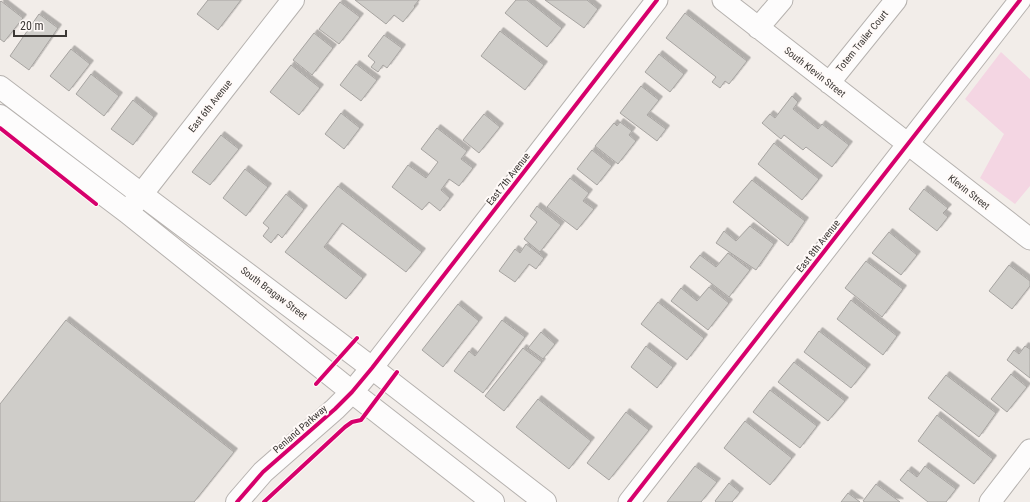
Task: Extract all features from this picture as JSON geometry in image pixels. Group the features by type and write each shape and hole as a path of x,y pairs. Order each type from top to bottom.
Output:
{"main road":[{"name":"East 6th Avenue","path":"127,212 293,0"},
{"name":"South Bragaw Street","path":"0,87 372,368 546,502"},
{"path":"0,116 127,212 352,392 493,502"},
{"name":"Penland Parkway","path":"237,502 263,472 336,409 372,368"}],"street":[{"name":"East 7th Avenue","path":"372,368 656,0"},
{"name":"South Klevin Street","path":"723,0 908,144"},
{"path":"758,28 782,0"},
{"name":"Totem Trailer Court","path":"829,83 896,0"},
{"name":"East 8th Avenue","path":"629,502 1020,0"},
{"name":"Klevin Street","path":"908,144 1030,239"},
{"path":"990,502 1030,450"}],"shaded area":[{"path":"1001,52 1030,79 1030,186 1015,204 980,178 1004,134 965,99"}],"building":[{"path":"208,0 241,0 218,30 197,14"},
{"path":"355,0 419,0 403,22 394,15 386,24"},
{"path":"516,0 527,0 562,28 547,47 505,13"},
{"path":"545,0 587,0 598,9 584,28"},
{"path":"1,1 23,18 4,42 0,39"},
{"path":"340,2 360,17 339,44 319,29"},
{"path":"685,13 747,61 729,84 725,81 720,88 712,82 716,77 666,38"},
{"path":"39,14 58,28 29,70 10,56"},
{"path":"500,31 544,65 525,90 481,56"},
{"path":"314,33 333,48 312,75 293,60"},
{"path":"384,35 402,48 387,68 383,65 378,72 371,67 375,62 368,56"},
{"path":"71,49 90,64 69,91 50,76"},
{"path":"659,54 684,74 670,92 645,72"},
{"path":"356,64 377,80 361,101 340,85"},
{"path":"291,65 320,88 299,115 270,92"},
{"path":"91,74 119,96 104,116 76,94"},
{"path":"641,86 659,100 647,115 666,129 657,141 620,113"},
{"path":"792,96 798,102 793,109 818,129 822,124 849,145 832,167 806,147 803,150 784,135 781,139 762,123 770,114 775,118"},
{"path":"133,100 154,117 133,145 111,129"},
{"path":"341,113 360,128 344,149 325,134"},
{"path":"484,114 500,127 479,153 463,140"},
{"path":"620,122 632,131 629,135 636,141 618,164 595,146 614,123 617,126"},
{"path":"437,128 467,151 461,159 473,168 459,186 449,179 441,190 450,198 440,211 429,202 422,210 392,187 408,165 426,178 438,162 421,149"},
{"path":"221,135 239,149 210,185 192,172"},
{"path":"774,143 819,179 802,200 758,164"},
{"path":"592,150 612,166 597,185 577,169"},
{"path":"245,169 268,187 246,216 223,198"},
{"path":"570,178 589,193 583,201 594,209 577,230 547,207"},
{"path":"752,180 805,221 788,246 733,202"},
{"path":"338,186 422,252 406,272 342,223 324,247 363,278 346,299 285,252"},
{"path":"924,189 948,208 943,213 948,217 937,231 909,209"},
{"path":"286,194 304,209 282,238 278,234 271,243 263,236 269,228 263,223"},
{"path":"537,206 561,225 540,252 524,239 537,222 530,216"},
{"path":"750,226 774,244 756,270 716,243 724,231 736,241"},
{"path":"889,232 917,255 901,275 872,253"},
{"path":"526,244 544,258 536,269 529,264 515,282 499,271 515,249 520,253"},
{"path":"728,253 750,270 729,297 690,267 700,255 716,267"},
{"path":"866,261 903,289 882,317 845,288"},
{"path":"1009,265 1030,281 1030,286 1012,309 989,291"},
{"path":"709,287 729,303 708,330 671,301 681,288 697,301"},
{"path":"851,300 897,336 883,355 837,319"},
{"path":"658,302 704,338 687,360 641,324"},
{"path":"458,304 479,321 443,367 422,350"},
{"path":"66,320 234,452 194,502 0,502 0,404"},
{"path":"502,320 525,337 483,393 454,371 469,351 475,356"},
{"path":"819,331 867,368 851,388 804,352"},
{"path":"541,332 555,344 543,359 528,348"},
{"path":"646,346 673,367 657,388 631,367"},
{"path":"1025,346 1030,349 1030,378 1007,360 1014,350 1019,354"},
{"path":"523,348 542,362 504,411 485,396"},
{"path":"794,362 845,401 828,421 778,382"},
{"path":"1011,374 1027,387 1007,412 991,399"},
{"path":"946,375 996,413 979,437 928,398"},
{"path":"770,390 817,426 800,448 753,412"},
{"path":"538,399 591,441 569,469 516,427"},
{"path":"626,412 649,430 609,480 587,463"},
{"path":"937,415 993,459 974,484 918,441"},
{"path":"745,421 792,458 770,485 724,448"},
{"path":"695,466 717,482 701,502 667,502"},
{"path":"925,466 956,489 946,502 928,502 900,480 908,470 917,477"},
{"path":"729,483 740,492 732,502 716,502 715,501"},
{"path":"876,484 900,502 863,501"},
{"path":"848,493 860,502 841,502"}],"cycle path":[{"path":"237,502 263,472 335,409 352,392 657,0"},
{"path":"629,502 1020,0"},
{"path":"0,128 96,204"},
{"path":"316,384 357,338"},
{"path":"264,502 345,427 352,422 361,420 397,372"}]}
